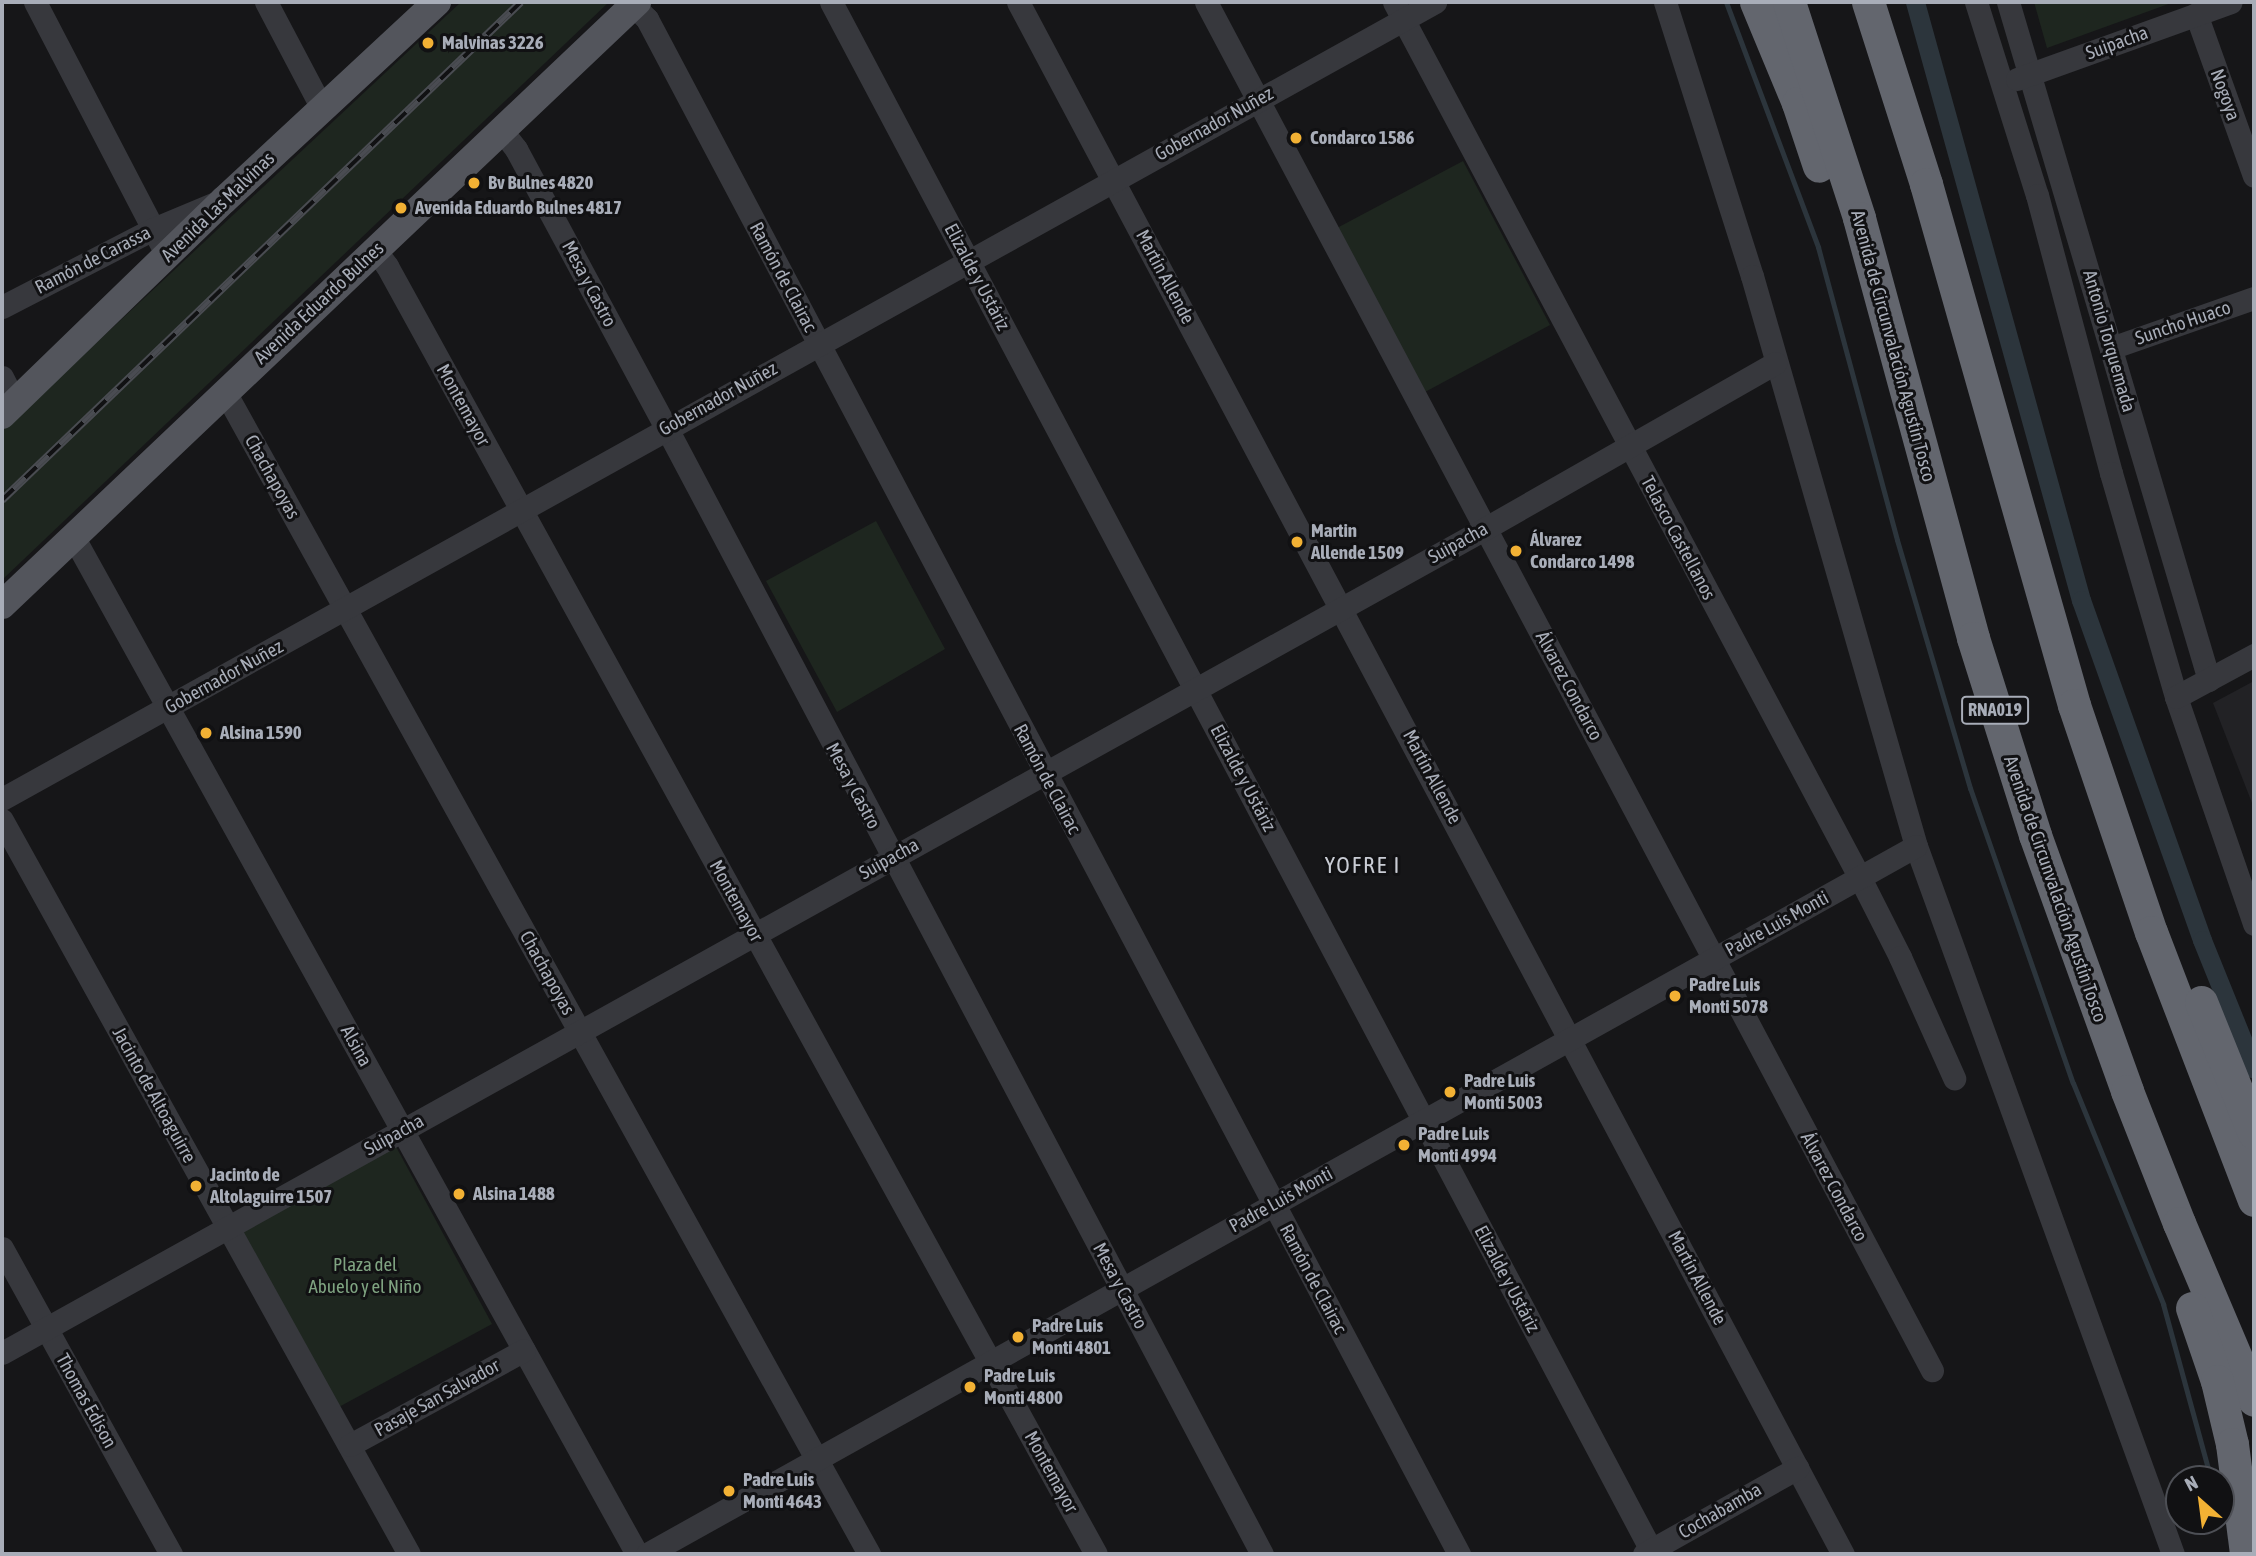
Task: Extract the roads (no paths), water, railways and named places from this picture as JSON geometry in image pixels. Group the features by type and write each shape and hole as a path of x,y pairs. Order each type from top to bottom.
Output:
{"highway":[{"path":"1756,2 1798,103 1830,200 1908,477 1973,638"},
{"name":"Avenida de Circunvalación Agustín Tosco","path":"1789,2 1863,230 1973,638 2035,835 2183,1234 2254,1400"},
{"path":"1868,2 1930,197 2096,772 2165,969 2254,1200"},
{"path":"1892,2 2007,393 2039,578"},
{"path":"2096,772 2183,956 2254,1133"},
{"path":"2035,835 2088,1044 2183,1285 2217,1381 2232,1444 2246,1554"}],"main road":[{"name":"Avenida Las Malvinas","path":"8,409 224,200 437,2"},
{"name":"Avenida Eduardo Bulnes","path":"2,605 635,4"}],"street":[{"path":"35,2 167,256"},
{"path":"266,2 323,110"},
{"name":"Elizalde y Ustáriz","path":"831,2 1196,688 1649,1553"},
{"name":"Martín Allende","path":"1018,2 1843,1554"},
{"name":"Álvarez Condarco","path":"1206,2 1256,101 1486,528 1932,1370"},
{"name":"Gobernador Nuñez","path":"2,799 171,707 666,427 1256,101 1398,11 1435,2"},
{"path":"1665,2 1752,276 1916,846 2173,1554"},
{"path":"1976,2 2036,195 2111,473 2176,697 2254,925"},
{"name":"Antonio Torquemada","path":"2008,2 2209,680"},
{"name":"Suipacha","path":"2002,84 2231,2"},
{"name":"Ramón de Clairac","path":"635,4 647,19 1044,774 1459,1554"},
{"name":"Telasco Castellanos","path":"1398,11 1860,878 1900,957 1954,1078"},
{"name":"Nogoya","path":"2196,14 2254,176"},
{"name":"Mesa y Castro","path":"502,131 516,149 666,427 891,858 1262,1554"},
{"name":"Ramón de Carassa","path":"2,307 153,229 224,200"},
{"name":"Montemayor","path":"375,250 387,267 1096,1554"},
{"name":"Suncho Huaco","path":"2111,348 2254,298"},
{"name":"Suipacha","path":"2,1353 1486,528 1775,363"},
{"path":"2,377 8,409"},
{"name":"Chachapoyas","path":"225,392 869,1554"},
{"name":"Alsina","path":"74,538 171,707 637,1554"},
{"path":"2176,697 2254,655"},
{"name":"Jacinto de Altoaguirre","path":"2,820 409,1554"},
{"name":"Padre Luis Monti","path":"647,1554 1916,846"},
{"name":"Thomas Edison","path":"2,1248 171,1554"},
{"name":"Pasaje San Salvador","path":"350,1445 524,1350"},
{"name":"Cochabamba","path":"1649,1553 1797,1468"}],"waterway":[{"path":"1726,2 1818,247 1897,540 1970,788 2073,1083 2163,1304 2207,1465"},
{"path":"1915,2 2081,600 2202,940 2254,1069"}],"railway":[{"path":"2,500 521,2"}],"place":[{"name":"Malvinas 3226","path":"428,43"},
{"name":"Condarco 1586","path":"1296,138"},
{"name":"Bv Bulnes 4820","path":"474,183"},
{"name":"Avenida Eduardo Bulnes 4817","path":"401,208"},
{"name":"Martin Allende 1509","path":"1297,542"},
{"name":"Álvarez Condarco 1498","path":"1516,551"},
{"name":"Alsina 1590","path":"206,733"},
{"name":"Padre Luis Monti 5078","path":"1675,996"},
{"name":"Padre Luis Monti 5003","path":"1450,1092"},
{"name":"Padre Luis Monti 4994","path":"1404,1145"},
{"name":"Jacinto de Altolaguirre 1507","path":"196,1186"},
{"name":"Alsina 1488","path":"459,1194"},
{"name":"Padre Luis Monti 4801","path":"1018,1337"},
{"name":"Padre Luis Monti 4800","path":"970,1387"},
{"name":"Padre Luis Monti 4643","path":"729,1491"}],"district":[{"name":"YOFRE I","path":"1363,865"}],"park label":[{"name":"Plaza del Abuelo y el Niño","path":"365,1276"}]}
